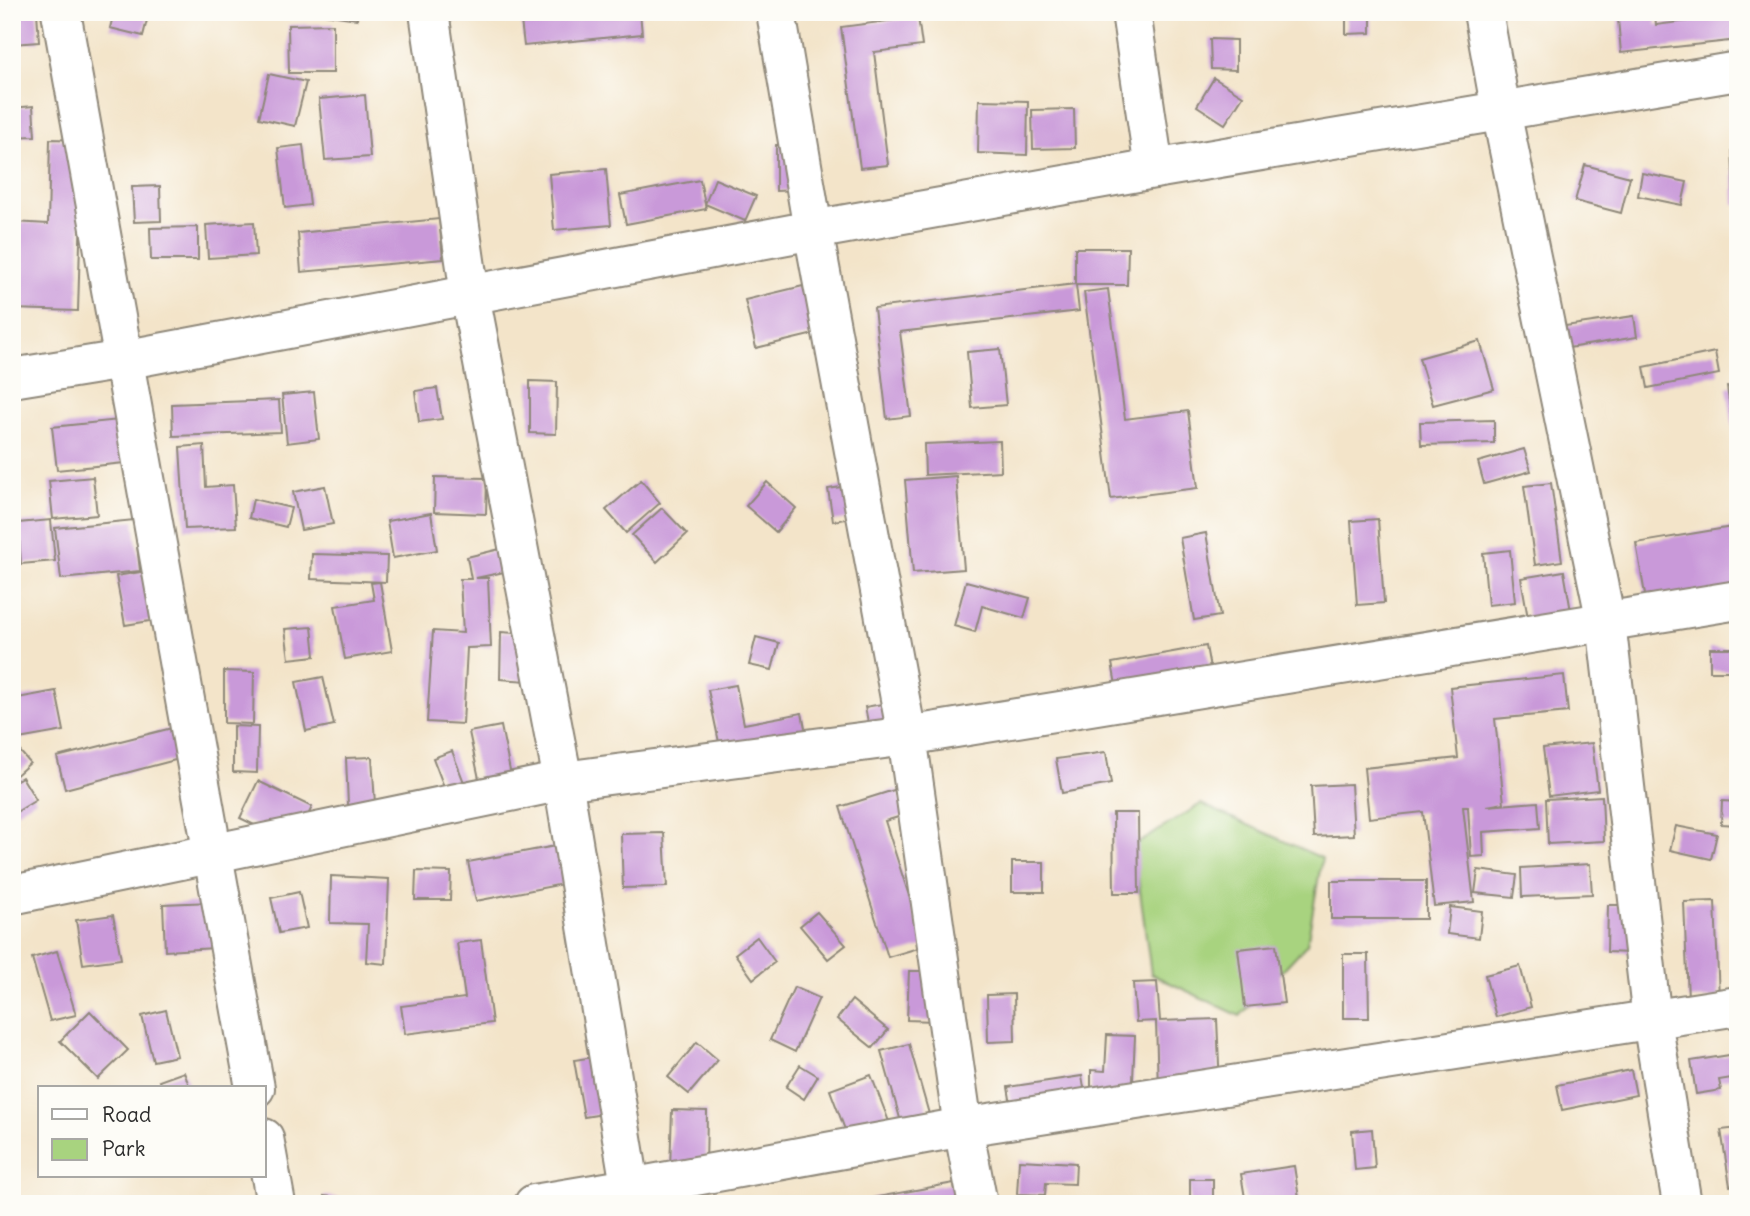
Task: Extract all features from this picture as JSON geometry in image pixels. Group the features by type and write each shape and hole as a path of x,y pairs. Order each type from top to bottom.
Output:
{"street":[{"path":"61,12 255,1086"},
{"path":"429,12 470,295 563,781 632,1196"},
{"path":"776,12 813,230 907,736 963,1127 978,1204"},
{"path":"1130,12 1154,169"},
{"path":"1483,12 1606,622 1652,1020 1682,1204"},
{"path":"12,378 123,360 813,230 1154,169 1738,71"},
{"path":"12,895 563,781 907,736 1738,600"},
{"path":"534,1204 632,1196 963,1127 1738,1006"},
{"path":"266,1150 276,1204"}],"green space":[{"path":"1201,804 1322,858 1307,944 1240,1016 1151,974 1134,846"}],"building":[{"path":"12,12 37,12 39,42 12,44"},
{"path":"114,12 149,12 143,36 110,28"},
{"path":"324,12 358,12 357,19"},
{"path":"520,12 640,12 642,34 524,46"},
{"path":"1346,12 1371,12 1371,33 1346,34"},
{"path":"1655,14 1656,25 1738,15 1738,40 1621,53 1618,19"},
{"path":"918,17 922,46 874,52 888,165 860,168 841,27"},
{"path":"333,24 333,73 289,73 288,25"},
{"path":"1210,39 1236,40 1236,70 1211,69"},
{"path":"269,74 306,82 295,126 259,118"},
{"path":"1214,78 1243,96 1225,124 1197,106"},
{"path":"365,95 370,157 325,160 319,99"},
{"path":"979,100 1028,101 1027,155 978,153"},
{"path":"33,106 35,136 12,137 12,108"},
{"path":"1074,109 1075,148 1033,149 1032,110"},
{"path":"50,139 83,140 78,311 12,309 14,222 48,224"},
{"path":"1732,143 1738,143 1738,204 1734,204"},
{"path":"303,145 310,205 285,208 278,148"},
{"path":"776,145 796,145 797,190 776,191"},
{"path":"1585,165 1630,177 1621,213 1575,201"},
{"path":"606,169 611,225 554,230 549,174"},
{"path":"1642,173 1687,182 1682,205 1638,196"},
{"path":"715,179 756,196 745,221 705,204"},
{"path":"700,180 706,209 626,224 620,195"},
{"path":"160,186 161,221 134,222 132,187"},
{"path":"439,219 443,259 301,272 298,233"},
{"path":"254,222 256,255 208,258 206,225"},
{"path":"198,227 198,260 151,260 150,228"},
{"path":"1075,248 1128,248 1127,285 1076,285 1079,311 900,332 911,416 887,419 874,308 1075,284"},
{"path":"803,286 814,334 756,348 745,300"},
{"path":"1108,289 1125,419 1188,411 1198,488 1111,499 1084,292"},
{"path":"1634,316 1637,337 1568,348 1565,326"},
{"path":"1480,341 1494,389 1433,405 1419,358"},
{"path":"1000,349 1006,405 972,408 967,352"},
{"path":"1715,352 1719,374 1648,388 1644,367"},
{"path":"530,381 557,382 556,434 530,433"},
{"path":"1738,385 1738,442 1735,442 1727,387"},
{"path":"437,388 442,419 419,422 415,391"},
{"path":"314,392 319,439 287,443 282,395"},
{"path":"279,400 281,432 173,436 172,404"},
{"path":"119,420 124,463 57,470 52,427"},
{"path":"1494,420 1494,443 1421,445 1420,422"},
{"path":"1000,441 1001,471 925,475 924,444"},
{"path":"204,445 206,487 233,485 236,527 185,529 180,447"},
{"path":"1524,449 1531,471 1484,484 1478,462"},
{"path":"956,476 964,569 913,573 905,480"},
{"path":"93,477 97,515 53,519 49,481"},
{"path":"435,477 487,478 486,514 434,512"},
{"path":"641,480 660,503 626,533 606,510"},
{"path":"767,482 796,508 776,532 746,506"},
{"path":"1551,483 1562,561 1535,565 1524,486"},
{"path":"854,485 859,517 833,521 828,489"},
{"path":"325,486 333,524 301,530 293,492"},
{"path":"253,499 291,508 286,527 249,518"},
{"path":"662,508 687,534 657,562 632,535"},
{"path":"431,513 437,550 393,558 387,521"},
{"path":"1378,519 1384,603 1357,605 1351,521"},
{"path":"51,520 55,561 21,564 18,523"},
{"path":"134,520 140,571 61,579 55,528"},
{"path":"1738,526 1738,591 1647,606 1636,543"},
{"path":"1206,533 1220,616 1194,620 1180,538"},
{"path":"504,548 509,571 476,578 488,578 491,647 467,648 463,724 427,722 433,631 463,633 460,579 471,579 467,557"},
{"path":"1510,550 1515,602 1488,605 1483,553"},
{"path":"312,554 387,556 386,582 311,579"},
{"path":"147,571 156,620 125,625 116,576"},
{"path":"1564,571 1572,617 1529,624 1521,578"},
{"path":"966,581 1030,598 1024,618 982,606 975,632 954,626"},
{"path":"380,582 392,651 345,659 335,606 374,600 371,583"},
{"path":"312,627 315,656 289,659 285,629"},
{"path":"501,632 528,634 527,681 500,679"},
{"path":"756,637 779,643 772,670 749,665"},
{"path":"1206,646 1212,679 1118,696 1112,663"},
{"path":"1710,648 1738,648 1738,671 1710,671"},
{"path":"224,671 254,672 253,724 224,723"},
{"path":"1564,675 1568,712 1495,719 1504,803 1487,806 1538,802 1540,828 1483,832 1484,856 1471,857 1468,807 1463,807 1474,902 1434,906 1423,812 1369,818 1364,768 1458,758 1450,687"},
{"path":"323,677 334,725 306,731 296,682"},
{"path":"736,685 744,724 802,713 809,749 724,766 708,690"},
{"path":"56,691 64,731 13,740 12,699"},
{"path":"888,703 894,734 871,737 865,707"},
{"path":"233,726 258,727 257,773 233,772"},
{"path":"501,726 515,796 484,802 469,732"},
{"path":"172,728 179,759 65,789 57,757"},
{"path":"12,742 30,763 12,779"},
{"path":"1592,743 1598,790 1549,796 1543,748"},
{"path":"452,751 468,793 449,800 433,758"},
{"path":"1106,752 1111,784 1062,793 1056,759"},
{"path":"372,757 375,804 348,805 346,758"},
{"path":"22,777 36,800 13,814 12,783"},
{"path":"258,781 312,807 294,844 240,818"},
{"path":"1351,784 1354,835 1314,837 1311,786"},
{"path":"897,789 905,815 885,821 925,946 888,957 840,807"},
{"path":"1602,796 1604,841 1548,844 1546,799"},
{"path":"1722,801 1738,802 1738,825 1721,824"},
{"path":"1113,813 1138,813 1139,893 1114,893"},
{"path":"1676,826 1717,834 1711,859 1670,850"},
{"path":"664,833 667,887 623,888 621,834"},
{"path":"561,845 568,883 476,901 468,862"},
{"path":"1012,862 1044,862 1044,892 1012,892"},
{"path":"1590,864 1592,894 1522,897 1521,868"},
{"path":"1478,870 1517,875 1514,897 1475,893"},
{"path":"416,871 451,872 450,900 415,900"},
{"path":"331,876 389,879 386,964 366,962 368,924 330,923"},
{"path":"1331,881 1426,881 1426,919 1331,919"},
{"path":"299,892 307,928 279,933 271,898"},
{"path":"1715,901 1719,998 1688,999 1684,902"},
{"path":"212,902 215,948 165,951 163,904"},
{"path":"1608,905 1632,905 1631,953 1607,952"},
{"path":"1450,907 1482,911 1479,938 1447,934"},
{"path":"817,912 846,945 828,959 800,926"},
{"path":"113,915 121,959 83,964 76,920"},
{"path":"757,937 775,962 753,979 735,954"},
{"path":"481,940 492,1023 405,1034 401,1006 465,998 457,943"},
{"path":"1276,945 1284,1003 1245,1007 1238,949"},
{"path":"57,951 76,1015 50,1021 32,958"},
{"path":"1343,954 1368,954 1369,1018 1343,1018"},
{"path":"1520,966 1531,1007 1496,1017 1485,975"},
{"path":"909,971 936,971 934,1021 907,1020"},
{"path":"1157,982 1160,1021 1217,1019 1220,1087 1158,1089 1156,1021 1136,1022 1133,983"},
{"path":"794,987 819,998 795,1052 770,1040"},
{"path":"1014,994 1015,1041 988,1042 987,995"},
{"path":"852,1000 888,1030 873,1048 837,1019"},
{"path":"166,1010 177,1056 153,1061 142,1016"},
{"path":"90,1011 128,1050 98,1079 60,1041"},
{"path":"1107,1035 1135,1036 1132,1101 1091,1099 1091,1070 1105,1071"},
{"path":"697,1042 718,1060 689,1094 668,1077"},
{"path":"909,1044 931,1121 903,1129 881,1051"},
{"path":"1736,1054 1738,1077 1719,1080 1721,1090 1696,1094 1691,1061"},
{"path":"601,1056 610,1113 584,1117 574,1060"},
{"path":"800,1065 818,1076 804,1099 786,1087"},
{"path":"1631,1070 1636,1095 1562,1110 1557,1085"},
{"path":"184,1072 189,1086 161,1086 159,1081"},
{"path":"871,1075 893,1132 852,1148 830,1090"},
{"path":"1082,1076 1087,1105 1013,1117 1008,1087"},
{"path":"672,1110 707,1111 706,1170 670,1169"},
{"path":"1738,1128 1738,1185 1730,1186 1721,1130"},
{"path":"1372,1129 1375,1168 1355,1170 1352,1131"},
{"path":"1019,1160 1076,1163 1075,1184 1046,1183 1045,1195 1017,1194"},
{"path":"1294,1166 1300,1204 1246,1204 1241,1174"},
{"path":"1190,1179 1213,1179 1213,1204 1190,1204"},
{"path":"954,1183 958,1204 873,1204 872,1198"},
{"path":"324,1196 348,1199 347,1204 324,1204"},
{"path":"1456,1197 1457,1204 1418,1204 1418,1202"}]}
